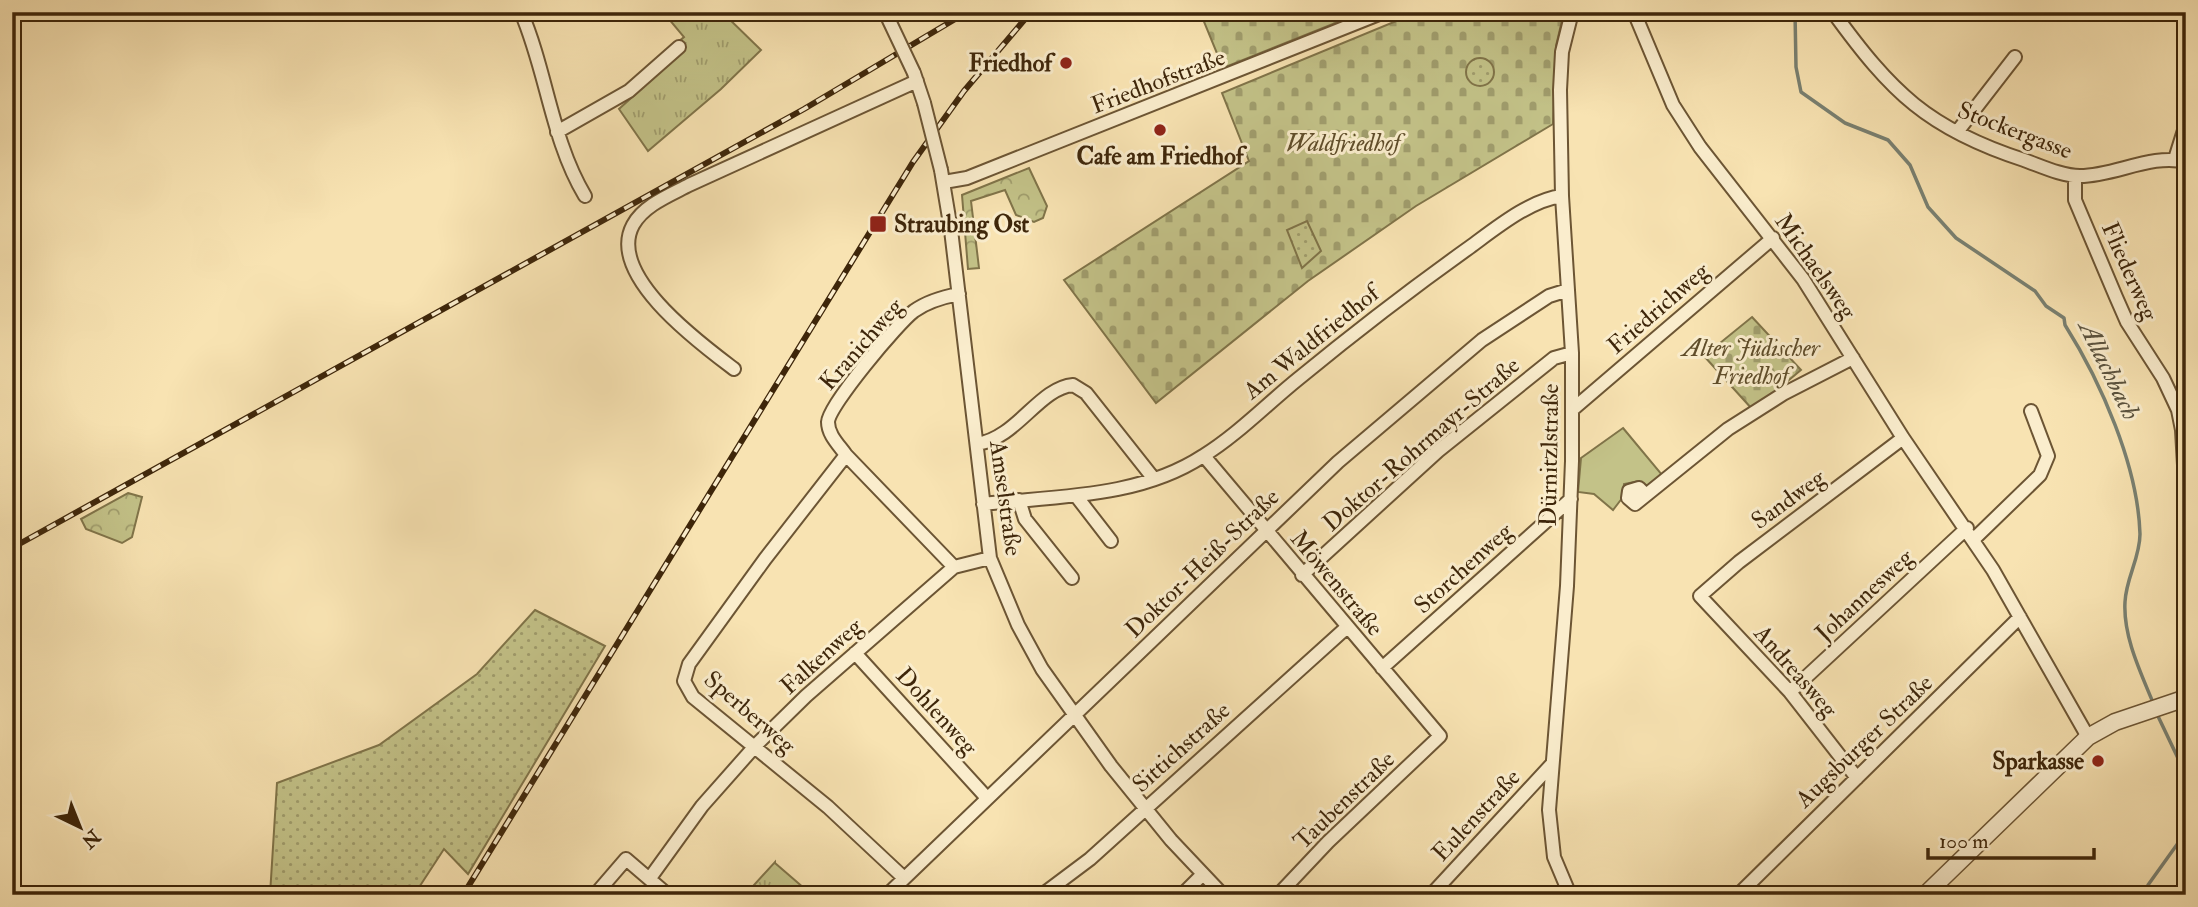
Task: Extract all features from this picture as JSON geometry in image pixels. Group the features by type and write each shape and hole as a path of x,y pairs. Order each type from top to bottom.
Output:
{"street":[{"path":"521,12 530,33 565,159 585,196"},
{"name":"Friedhofstraße","path":"942,176 967,178 1384,12"},
{"name":"Dürnitzlstraße","path":"1570,895 1554,857 1550,834 1552,764 1571,499 1572,353 1562,196 1562,52 1572,12"},
{"name":"Michaelsweg","path":"1634,12 1673,104 1700,147 1804,279 1903,438 1970,534 2088,737"},
{"name":"Stockergasse","path":"1833,12 1877,70 1918,111 2002,153 2075,176 2094,176 2181,160"},
{"name":"Amselstraße","path":"886,14 916,77 942,176 959,294 990,558 1018,625 1075,715 1144,808 1223,895"},
{"path":"556,132 629,91 679,47"},
{"path":"1957,132 2015,57"},
{"path":"734,369 683,330 643,283 631,257 633,226 644,212 689,185 916,77"},
{"path":"2181,160 2186,124"},
{"name":"Fliederweg","path":"2075,176 2076,200 2123,314 2163,378 2178,410 2182,430 2186,500"},
{"name":"Am Waldfriedhof","path":"983,504 1077,496 1154,479 1204,456 1384,308 1501,225 1550,198 1562,196"},
{"name":"Friedrichweg","path":"1572,410 1773,238"},
{"name":"Doktor-Heiß-Straße","path":"887,895 1265,529 1338,462 1482,340 1549,296 1568,290"},
{"name":"Kranichweg","path":"954,568 846,455 830,432 828,422 836,404 904,319 927,303 959,294"},
{"name":"Doktor-Rohrmayr-Straße","path":"1302,575 1438,452 1554,358 1572,353"},
{"path":"1646,495 1728,429 1783,394 1853,358"},
{"path":"977,444 1007,433 1056,391 1073,386 1086,393 1154,479"},
{"path":"1970,534 2040,475 2048,456 2031,411"},
{"name":"Sandweg","path":"1700,596 1739,562 1903,438"},
{"name":"Sperberweg","path":"846,455 765,559 685,673 684,681 693,697 756,745 904,878"},
{"name":"Möwenstraße","path":"1204,456 1346,628 1440,736"},
{"path":"1077,496 1111,541"},
{"name":"Storchenweg","path":"1382,668 1571,499"},
{"path":"1019,500 1025,519 1072,578"},
{"name":"Johannesweg","path":"1790,692 1970,534"},
{"name":"Falkenweg","path":"650,878 702,806 756,745 855,653 954,568 990,558"},
{"name":"Andreasweg","path":"1700,596 1790,692 1857,778"},
{"name":"Augsburger Straße","path":"1738,895 2020,617"},
{"name":"Sittichstraße","path":"1042,895 1090,859 1346,628"},
{"name":"Dohlenweg","path":"855,653 987,798"},
{"path":"1925,895 2088,737 2133,715 2186,698"},
{"name":"Taubenstraße","path":"1278,895 1328,842 1440,736"},
{"name":"Eulenstraße","path":"1431,895 1552,764"},
{"path":"595,895 626,859 668,895"},
{"path":"1182,895 1203,874"}],"green space":[{"path":"663,12 722,12 761,50 721,89 648,151 619,109 684,50 678,42 684,37"},
{"path":"1200,12 1363,12 1223,68"},
{"name":"Waldfriedhof","path":"1418,12 1564,12 1556,46 1553,124 1416,206 1308,281 1156,403 1064,280 1249,161 1222,93"},
{"path":"1480,58 1490,62 1494,72 1490,82 1480,86 1470,82 1466,72 1470,62"},
{"path":"1029,168 1047,206 1043,218 1034,222 1016,215 1005,190 971,201 979,268 968,269 962,195"},
{"path":"1307,221 1321,251 1302,268 1287,230"},
{"name":"Alter Jüdischer Friedhof","path":"1752,317 1801,370 1753,410 1704,356"},
{"path":"1623,428 1663,476 1647,489 1639,481 1624,484 1623,497 1613,510 1594,494 1578,492 1581,458"},
{"path":"128,493 142,497 132,537 122,543 86,529 81,519"},
{"path":"535,610 605,646 468,874 444,849 414,895 270,895 277,783 379,745 477,674"},
{"path":"775,863 812,895 745,895"}],"waterway":[{"name":"Allachbach","path":"1795,12 1796,67 1801,92 1845,123 1888,140 1910,165 1928,207 1956,238 2035,291 2046,306 2064,318 2065,325 2092,372 2125,453 2138,508 2138,551 2126,593 2125,615 2134,655 2154,705"},
{"name":"Allachbach","path":"2156,712 2186,775"},
{"name":"Allachbach","path":"2148,895 2148,885 2186,832"}],"railway":[{"path":"12,548 804,109 967,12"},
{"path":"463,895 913,162 964,91 1031,12"}],"place":[{"name":"Friedhof","path":"1066,63"},
{"name":"Cafe am Friedhof","path":"1160,130"},
{"name":"Straubing Ost","path":"878,224"},
{"name":"Sparkasse","path":"2098,761"}]}
